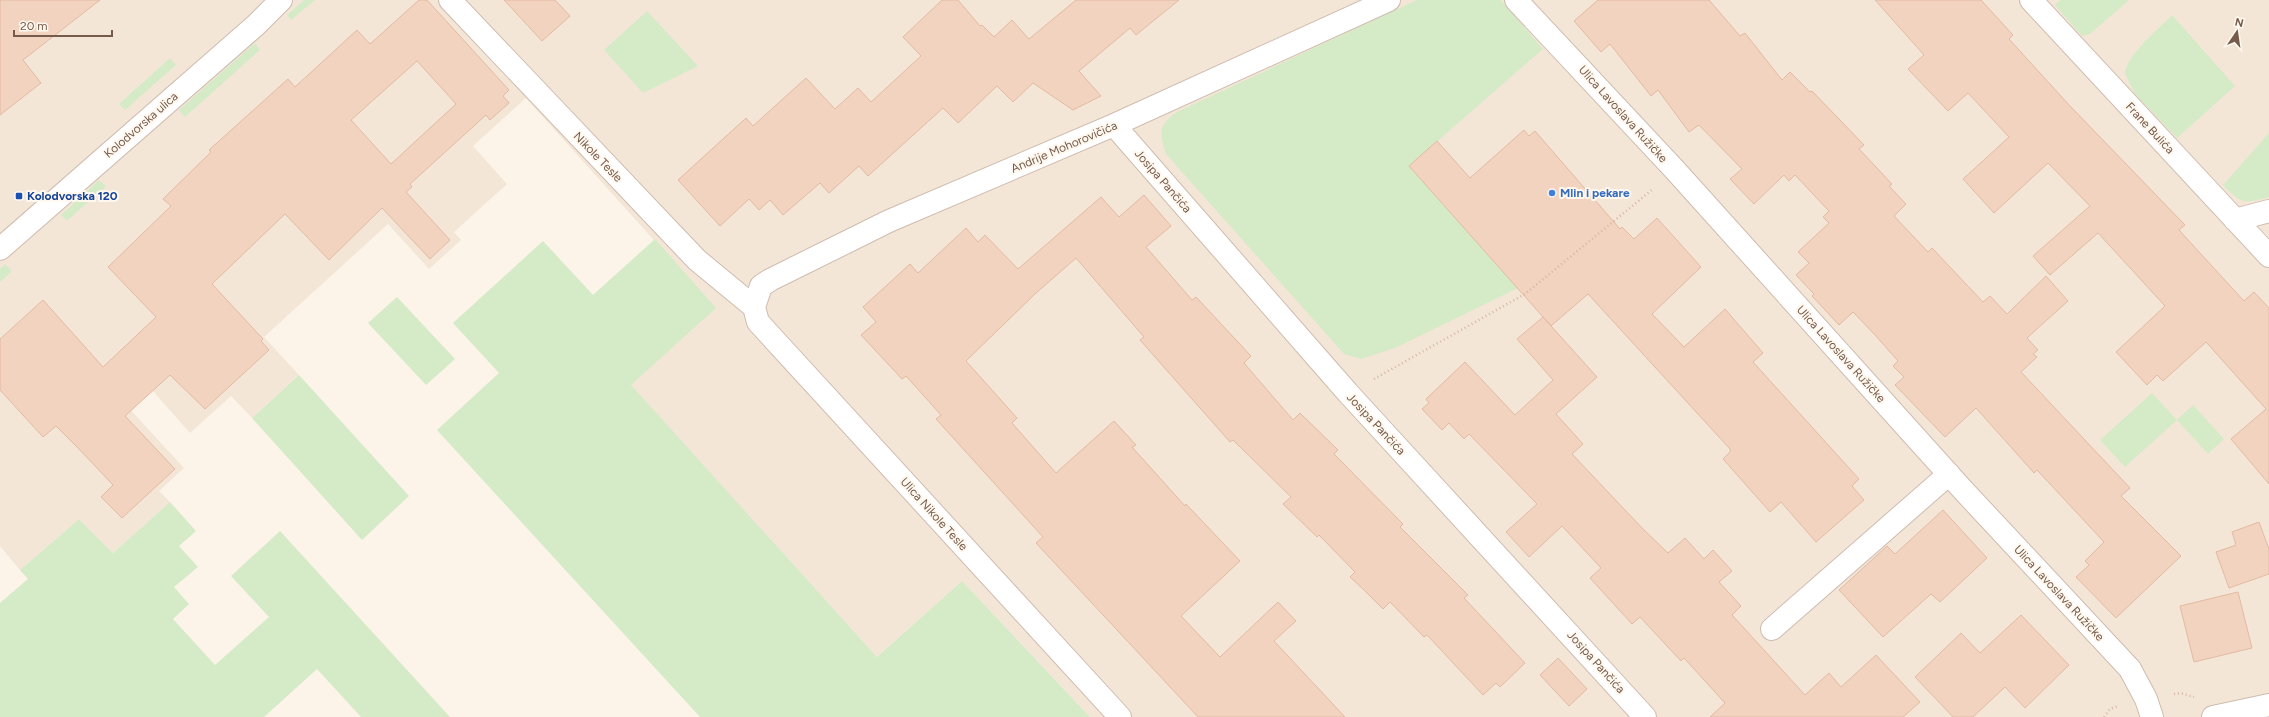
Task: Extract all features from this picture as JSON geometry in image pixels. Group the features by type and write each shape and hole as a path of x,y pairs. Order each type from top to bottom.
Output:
{"street":[{"name":"Kolodvorska ulica","path":"0,249 256,25 281,0"},
{"name":"Nikole Tesle","path":"450,0 697,260 754,307"},
{"name":"Andrije Mohorovičića","path":"754,307 761,286 770,280 889,221 1114,125 1389,0"},
{"name":"Ulica Lavoslava Ružičke","path":"1516,0 1675,170 1949,474 2130,668 2149,708"},
{"name":"Frane Bulića","path":"2031,0 2269,256"},
{"name":"Josipa Pančića","path":"1114,125 1348,393 1645,717"},
{"path":"2235,220 2269,211"},
{"name":"Ulica Nikole Tesle","path":"754,307 758,322 1120,717"},
{"path":"1772,629 1949,474"},
{"path":"2213,717 2269,704"}],"path":[{"path":"1348,393 1525,294 1675,170"},
{"path":"2104,717 2110,709 2149,708 2180,693 2199,699"}],"shaded area":[{"path":"0,0 2269,0 2269,717 1090,717 962,581 877,657 630,385 715,308 526,98 473,146 507,184 454,232 461,240 429,269 388,224 264,337 299,375 252,418 231,396 190,433 137,373 115,393 184,468 159,491 170,502 113,553 79,519 20,570 0,546"}],"green space":[{"path":"304,0 315,0 291,20 287,15"},
{"path":"1417,0 1501,0 1543,49 1409,166 1518,288 1395,348 1361,359 1344,354 1166,154 1161,135 1163,125 1177,112"},
{"path":"2060,0 2129,0 2090,34 2082,36 2055,5"},
{"path":"647,11 698,66 643,93 604,50"},
{"path":"2172,15 2235,86 2177,138 2135,94 2125,74 2131,59 2137,51"},
{"path":"255,43 260,50 185,117 179,110"},
{"path":"170,58 176,65 125,110 119,104"},
{"path":"2269,133 2269,197 2254,201 2243,201 2234,196 2223,185"},
{"path":"99,180 106,186 67,221 61,215"},
{"path":"655,239 716,308 631,385 877,657 962,581 1090,717 700,717 437,430 499,373 453,323 543,241 593,295"},
{"path":"5,264 11,272 0,282 0,269"},
{"path":"397,297 455,359 426,385 368,323"},
{"path":"299,375 409,496 362,540 252,418"},
{"path":"2152,393 2177,420 2125,467 2100,440"},
{"path":"2193,405 2224,439 2208,454 2177,420"},
{"path":"170,502 196,531 179,546 198,567 174,587 189,604 173,619 215,665 269,617 231,576 280,531 450,717 361,717 317,669 264,717 0,717 0,603 28,579 20,570 79,519 113,553"}],"building":[{"path":"0,0 100,0 23,60 41,83 0,115"},
{"path":"419,0 427,0 509,90 503,96 509,103 490,120 486,115 410,184 412,187 406,192 450,240 430,259 382,208 329,260 285,214 212,284 263,339 261,341 269,350 205,409 170,375 125,416 175,469 122,518 101,497 113,485 79,449 56,426 43,437 0,390 0,339 43,300 103,367 156,317 108,267 171,206 163,199 211,152 209,150 288,79 295,87 357,30 370,44","holes":["417,61 456,104 391,164 351,120"]},
{"path":"504,0 555,0 570,16 542,41"},
{"path":"942,0 958,0 980,26 982,25 994,37 1012,20 1029,39 1076,0 1179,0 1136,35 1130,28 1079,71 1101,96 1073,110 1033,83 1013,102 997,86 958,123 943,108 868,176 859,166 829,193 820,183 783,215 770,200 759,210 749,199 720,226 678,180 746,118 753,126 806,78 835,109 858,88 871,102 921,56 903,37"},
{"path":"1598,0 1709,0 1740,36 1745,33 1782,80 1790,72 1810,92 1812,91 1864,145 1859,149 1892,184 1889,186 1906,204 1894,216 1928,252 1932,248 1983,302 1990,296 2007,314 2046,276 2068,301 2027,338 2038,350 2033,354 2037,357 2021,372 2130,488 2121,496 2181,556 2116,618 2076,577 2089,565 2085,561 2104,542 2037,470 2034,473 1976,408 1945,437 1895,385 1904,377 1893,366 1898,361 1875,335 1853,312 1839,325 1812,296 1814,294 1796,275 1809,263 1798,252 1829,223 1823,217 1829,211 1795,175 1789,181 1784,175 1754,204 1730,179 1742,169 1699,125 1689,132 1658,90 1651,96 1610,44 1601,52 1574,21"},
{"path":"1875,0 1981,0 2013,35 2009,39 2070,106 2185,225 2179,230 2244,301 2254,292 2269,308 2269,484 2231,439 2266,409 2206,342 2163,381 2157,375 2147,385 2116,352 2165,306 2098,233 2050,275 2033,256 2090,206 2048,163 1994,213 1963,179 2009,137 1968,93 1948,111 1908,69 1924,55"},
{"path":"1524,130 1529,136 1535,131 1620,229 1622,227 1634,239 1657,218 1701,267 1652,314 1684,347 1725,309 1763,353 1753,362 1859,479 1852,486 1864,500 1816,542 1781,502 1770,512 1723,459 1730,452 1730,449 1588,294 1551,326 1409,166 1437,141 1470,178"},
{"path":"1144,195 1171,226 1146,247 1192,300 1196,297 1251,356 1244,363 1293,420 1300,413 1338,450 1334,454 1403,524 1400,527 1468,595 1464,598 1525,663 1500,687 1496,683 1483,695 1427,635 1424,637 1390,602 1383,609 1350,577 1355,572 1319,535 1317,537 1283,504 1291,497 1233,440 1230,442 1140,340 1144,337 1076,258 1035,294 966,361 1017,418 1012,423 1056,473 1114,421 1136,445 1132,447 1185,506 1186,504 1240,561 1181,616 1220,657 1278,602 1296,621 1274,641 1345,717 1198,717 1036,543 1043,537 936,419 941,415 906,376 902,379 861,335 876,322 863,307 910,264 918,273 966,228 978,242 985,235 1018,269 1101,197 1119,217"},
{"path":"1543,317 1597,377 1556,414 1583,444 1572,454 1643,529 1668,553 1685,538 1704,559 1713,550 1732,571 1719,582 1741,606 1732,615 1805,695 1829,673 1841,687 1876,655 1920,702 1903,717 1710,717 1725,703 1684,658 1681,661 1640,617 1632,624 1590,578 1601,568 1562,526 1529,557 1506,532 1537,504 1469,434 1464,439 1449,423 1442,430 1422,409 1429,403 1426,399 1465,362 1515,415 1553,380 1517,339"},
{"path":"1943,510 1987,558 1940,602 1931,594 1883,637 1839,590 1887,546 1895,554"},
{"path":"2259,522 2269,549 2269,574 2229,588 2216,552 2236,545 2232,532"},
{"path":"2238,592 2252,648 2194,662 2180,606"},
{"path":"2021,615 2069,665 2025,708 2005,687 1973,717 1953,717 1915,677 1961,633 1980,653"},
{"path":"1558,658 1587,689 1569,706 1540,675"}],"place":[{"name":"Mlin i pekare","path":"1552,193"},
{"name":"Kolodvorska 120","path":"19,196"}]}
